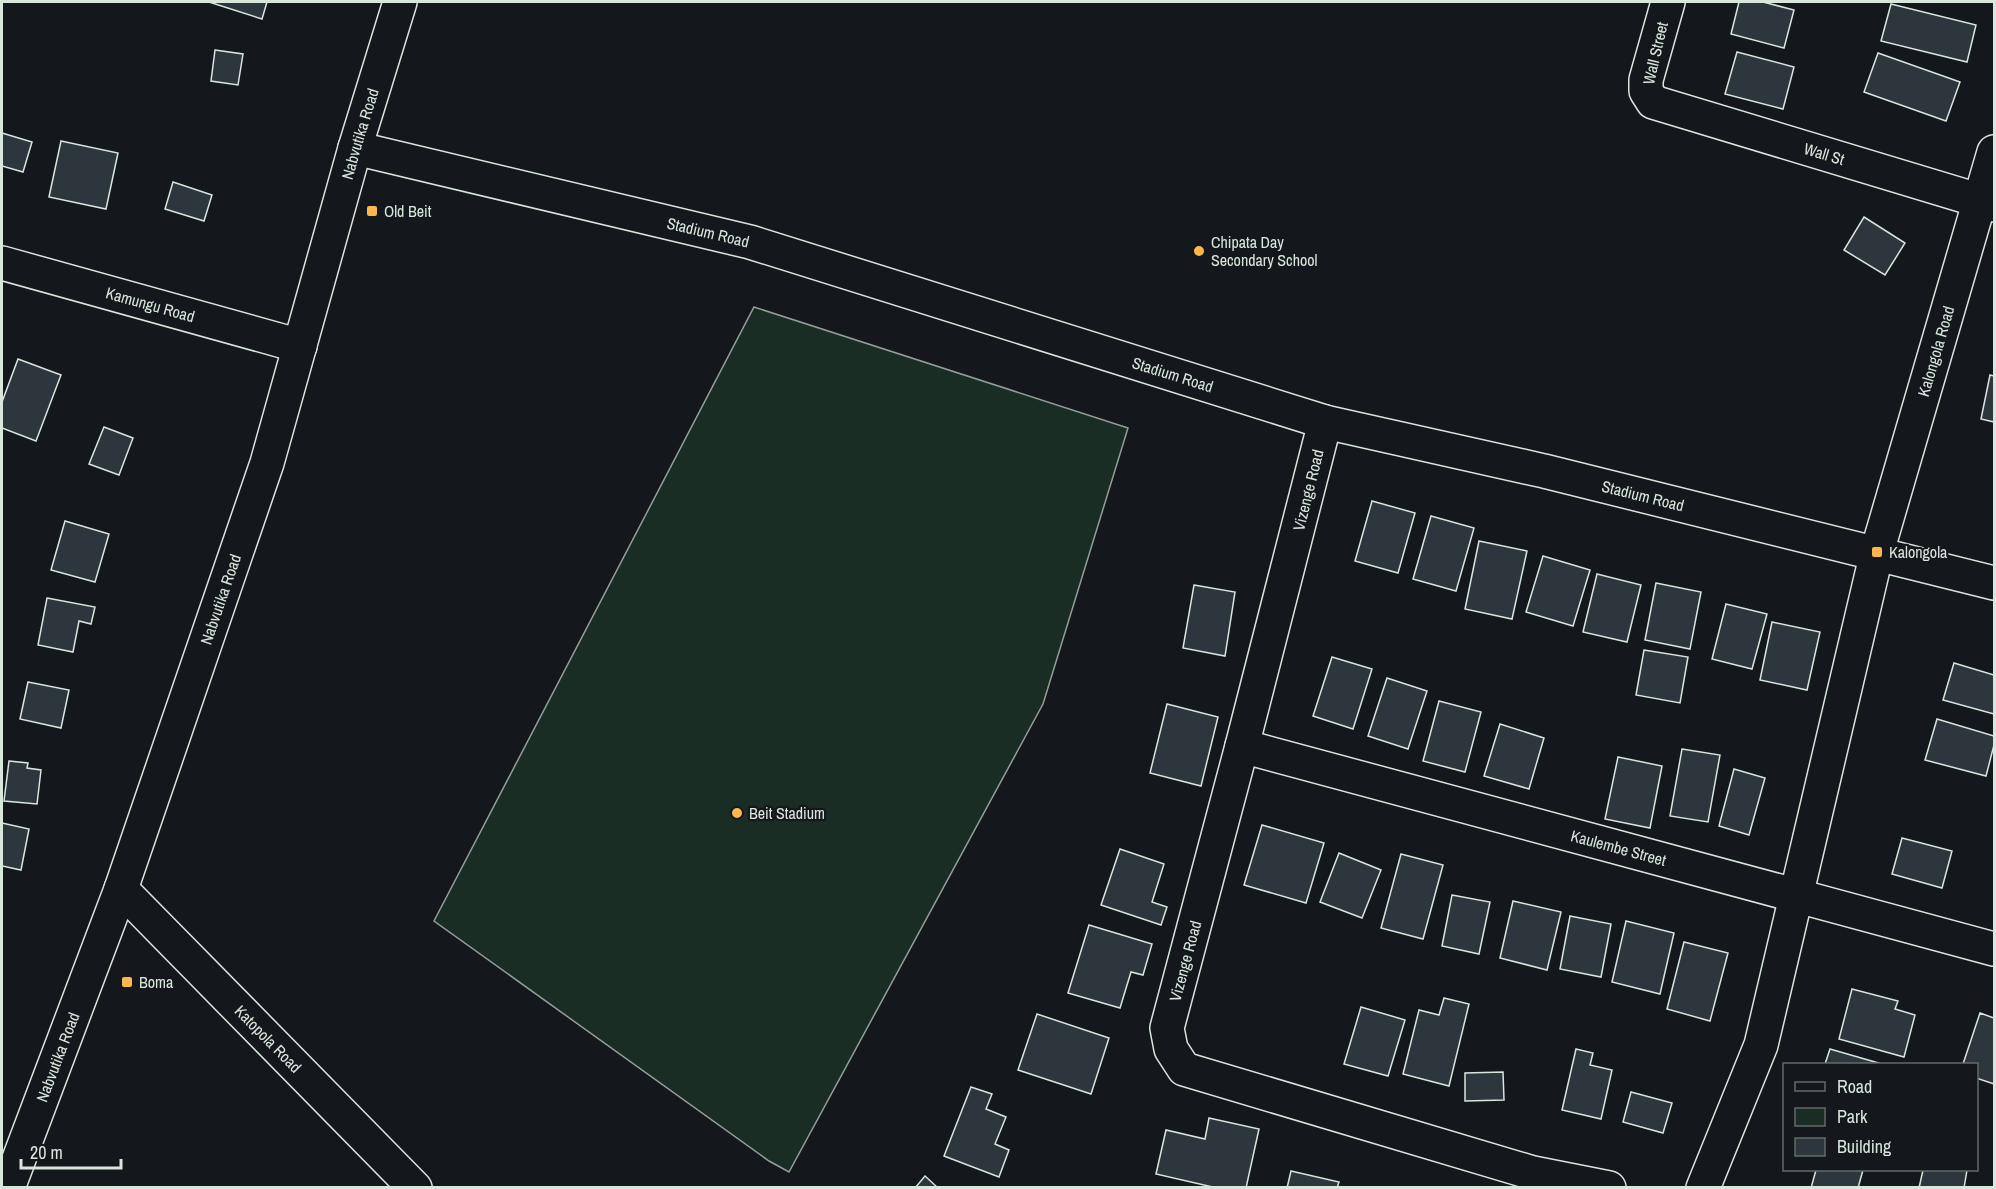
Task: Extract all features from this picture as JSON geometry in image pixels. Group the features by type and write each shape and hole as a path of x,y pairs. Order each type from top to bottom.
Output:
{"street":[{"name":"Nabvutika Road","path":"8,1188 121,889 267,463 355,148 400,2"},
{"name":"Wall Street","path":"1653,102 1646,92 1646,80 1668,2"},
{"name":"Wall St","path":"1653,102 1988,203"},
{"name":"Stadium Road","path":"355,148 750,242 1325,422 1556,474 1995,583"},
{"name":"Kalongola Road","path":"1703,1188 1761,1045 1876,552 1988,203 1995,152"},
{"name":"Kamungu Road","path":"2,263 300,346"},
{"name":"Vizenge Road","path":"1325,422 1167,1028 1171,1049 1184,1069 1533,1173 1609,1188"},
{"name":"Kaulembe Street","path":"1242,746 1995,949"},
{"name":"Katopola Road","path":"121,889 415,1188"}],"green space":[{"name":"Beit Stadium","path":"754,307 1128,428 1043,704 789,1172 769,1161 434,921"}],"building":[{"path":"209,2 267,2 262,19"},
{"path":"1739,2 1763,2 1794,10 1784,48 1731,34"},
{"path":"1891,4 1976,25 1967,62 1881,41"},
{"path":"215,50 243,54 238,85 211,81"},
{"path":"1737,52 1794,67 1783,109 1725,94"},
{"path":"1878,53 1960,82 1946,121 1864,92"},
{"path":"2,133 32,142 23,172 2,166"},
{"path":"61,141 118,153 106,209 49,197"},
{"path":"173,182 212,195 204,221 165,209"},
{"path":"1864,217 1905,243 1885,275 1844,250"},
{"path":"18,359 61,375 36,441 2,428 2,402"},
{"path":"1990,375 1994,376 1994,422 1981,419"},
{"path":"104,427 133,438 119,475 89,464"},
{"path":"1372,501 1415,513 1398,573 1355,561"},
{"path":"1431,516 1474,528 1456,591 1413,579"},
{"path":"65,521 109,534 95,582 51,570"},
{"path":"1479,541 1527,551 1512,619 1465,609"},
{"path":"1543,556 1590,570 1573,626 1526,612"},
{"path":"1597,574 1641,585 1627,642 1583,632"},
{"path":"1656,583 1701,592 1690,649 1645,640"},
{"path":"1194,585 1235,592 1225,656 1183,648"},
{"path":"47,598 95,607 91,624 79,621 73,652 38,645"},
{"path":"1726,604 1767,614 1752,669 1712,659"},
{"path":"1772,622 1820,632 1807,690 1760,680"},
{"path":"1644,650 1688,657 1680,703 1636,695"},
{"path":"1332,657 1372,669 1353,729 1313,716"},
{"path":"1954,663 1994,675 1994,714 1943,700"},
{"path":"1387,678 1427,691 1408,749 1368,736"},
{"path":"28,682 69,690 61,728 20,719"},
{"path":"1439,701 1481,712 1465,772 1423,761"},
{"path":"1167,704 1218,717 1201,786 1150,773"},
{"path":"1937,719 1994,736 1986,776 1925,760"},
{"path":"1500,724 1544,738 1529,789 1484,776"},
{"path":"1682,749 1720,755 1708,822 1670,816"},
{"path":"1618,757 1662,766 1650,828 1605,819"},
{"path":"9,761 28,763 27,768 41,770 37,804 4,801"},
{"path":"1734,769 1765,778 1749,835 1719,826"},
{"path":"2,823 29,829 21,870 2,866"},
{"path":"1262,825 1324,843 1306,903 1244,885"},
{"path":"1902,838 1952,851 1942,888 1892,874"},
{"path":"1120,849 1164,864 1152,902 1167,907 1161,925 1101,905"},
{"path":"1339,853 1381,870 1362,918 1320,902"},
{"path":"1401,854 1443,865 1423,939 1381,928"},
{"path":"1452,895 1490,902 1479,954 1442,946"},
{"path":"1513,901 1561,912 1547,970 1500,958"},
{"path":"1570,916 1611,924 1601,977 1560,969"},
{"path":"1626,921 1674,933 1660,994 1612,982"},
{"path":"1089,925 1152,944 1143,975 1131,972 1120,1008 1068,993"},
{"path":"1684,942 1728,953 1710,1021 1667,1009"},
{"path":"1852,989 1898,1001 1895,1009 1915,1015 1904,1057 1839,1039"},
{"path":"1444,998 1469,1004 1449,1086 1403,1074 1419,1010 1439,1015"},
{"path":"1361,1007 1405,1020 1388,1076 1344,1064"},
{"path":"1980,1013 1994,1018 1994,1084 1978,1079 1978,1063 1963,1063"},
{"path":"1037,1014 1109,1038 1091,1094 1018,1070"},
{"path":"1576,1049 1593,1053 1590,1065 1612,1070 1601,1119 1562,1110"},
{"path":"1830,1049 1879,1063 1825,1063"},
{"path":"1503,1072 1504,1100 1465,1101 1465,1073"},
{"path":"971,1087 992,1094 986,1109 1006,1117 995,1144 1009,1150 999,1177 944,1156"},
{"path":"1631,1092 1672,1103 1663,1133 1623,1122"},
{"path":"1209,1118 1259,1129 1246,1188 1217,1188 1156,1174 1166,1130 1205,1139"},
{"path":"1291,1171 1339,1182 1337,1188 1287,1188"},
{"path":"1816,1171 1863,1171 1858,1188 1811,1188"},
{"path":"1923,1171 1967,1171 1964,1188 1919,1188"},
{"path":"925,1176 938,1188 915,1188"}],"place":[{"name":"Old Beit","path":"372,211"},
{"name":"Chipata Day Secondary School","path":"1199,251"},
{"name":"Kalongola","path":"1877,552"},
{"name":"Beit Stadium","path":"737,813"},
{"name":"Boma","path":"127,982"}]}
